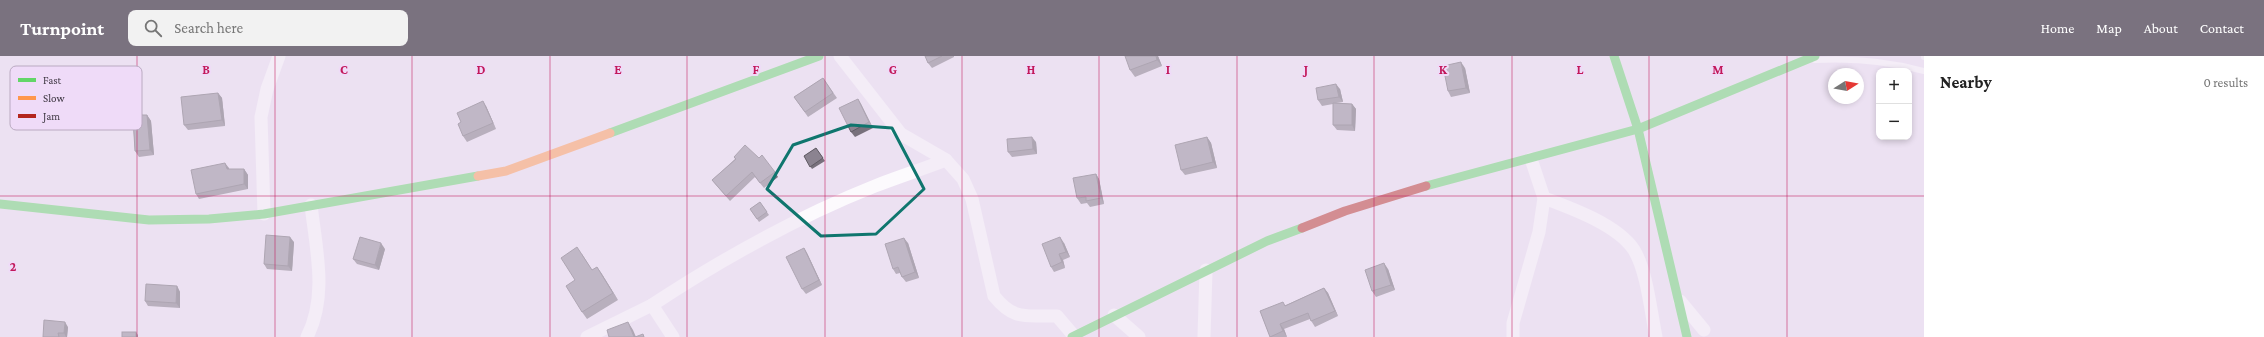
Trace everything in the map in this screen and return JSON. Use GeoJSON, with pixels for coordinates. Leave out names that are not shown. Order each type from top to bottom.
{"type":"FeatureCollection","features":[{"type":"Feature","properties":{"kind":"street"},"geometry":{"type":"LineString","coordinates":[[264,214],[261,117],[267,89],[279,56]]}},
{"type":"Feature","properties":{"kind":"street"},"geometry":{"type":"LineString","coordinates":[[0,204],[149,220],[209,219],[264,214],[506,171],[819,56]]}},
{"type":"Feature","properties":{"kind":"street"},"geometry":{"type":"LineString","coordinates":[[840,56],[901,134],[946,160],[963,179],[972,199],[994,296],[1004,309],[1015,315],[1057,316],[1073,336],[1267,241],[1345,211],[1400,193],[1638,129],[1815,56]]}},
{"type":"Feature","properties":{"kind":"street"},"geometry":{"type":"LineString","coordinates":[[1614,56],[1638,129],[1687,337]]}},
{"type":"Feature","properties":{"kind":"street"},"geometry":{"type":"LineString","coordinates":[[1513,337],[1513,323],[1539,232],[1544,198],[1531,159]]}},
{"type":"Feature","properties":{"kind":"street"},"geometry":{"type":"LineString","coordinates":[[587,337],[652,305],[699,274],[785,228],[874,187],[946,160]]}},
{"type":"Feature","properties":{"kind":"street"},"geometry":{"type":"LineString","coordinates":[[1544,198],[1583,213],[1614,232],[1634,250],[1645,281],[1656,337]]}},
{"type":"Feature","properties":{"kind":"street"},"geometry":{"type":"LineString","coordinates":[[307,337],[314,322],[318,306],[319,273],[311,205]]}},
{"type":"Feature","properties":{"kind":"street"},"geometry":{"type":"LineString","coordinates":[[1204,337],[1206,270]]}},
{"type":"Feature","properties":{"kind":"street"},"geometry":{"type":"LineString","coordinates":[[1678,298],[1707,334]]}},
{"type":"Feature","properties":{"kind":"street"},"geometry":{"type":"LineString","coordinates":[[652,305],[673,337]]}},
{"type":"Feature","properties":{"kind":"street"},"geometry":{"type":"LineString","coordinates":[[1114,316],[1139,337]]}},
{"type":"Feature","properties":{"kind":"lane"},"geometry":{"type":"LineString","coordinates":[[1803,61],[1841,58],[1904,65],[1924,71]]}},
{"type":"Feature","properties":{"kind":"highlighted area"},"geometry":{"type":"Polygon","coordinates":[[[851,125],[892,128],[924,189],[876,234],[821,236],[767,189],[793,145],[851,125]]]}},
{"type":"Feature","properties":{"kind":"building"},"geometry":{"type":"Polygon","coordinates":[[[925,56],[942,56],[928,63],[925,56]]]}},
{"type":"Feature","properties":{"kind":"building"},"geometry":{"type":"Polygon","coordinates":[[[1125,56],[1156,56],[1157,60],[1130,70],[1125,56]]]}},
{"type":"Feature","properties":{"kind":"building"},"geometry":{"type":"Polygon","coordinates":[[[1461,62],[1466,88],[1448,91],[1443,66],[1461,62]]]}},
{"type":"Feature","properties":{"kind":"building"},"geometry":{"type":"Polygon","coordinates":[[[823,78],[833,93],[805,112],[794,97],[823,78]]]}},
{"type":"Feature","properties":{"kind":"building"},"geometry":{"type":"Polygon","coordinates":[[[1336,84],[1339,97],[1318,100],[1316,88],[1336,84]]]}},
{"type":"Feature","properties":{"kind":"building"},"geometry":{"type":"Polygon","coordinates":[[[218,93],[222,120],[184,125],[181,97],[218,93]]]}},
{"type":"Feature","properties":{"kind":"building"},"geometry":{"type":"Polygon","coordinates":[[[858,99],[869,122],[851,132],[839,108],[858,99]]]}},
{"type":"Feature","properties":{"kind":"building"},"geometry":{"type":"Polygon","coordinates":[[[483,101],[493,123],[463,136],[458,124],[461,122],[457,113],[483,101]]]}},
{"type":"Feature","properties":{"kind":"building"},"geometry":{"type":"Polygon","coordinates":[[[1333,103],[1352,104],[1352,125],[1333,125],[1333,103]]]}},
{"type":"Feature","properties":{"kind":"building"},"geometry":{"type":"Polygon","coordinates":[[[142,115],[147,115],[150,150],[135,151],[134,130],[142,130],[142,115]]]}},
{"type":"Feature","properties":{"kind":"building"},"geometry":{"type":"Polygon","coordinates":[[[1032,137],[1033,149],[1008,152],[1007,139],[1032,137]]]}},
{"type":"Feature","properties":{"kind":"building"},"geometry":{"type":"Polygon","coordinates":[[[1207,137],[1213,162],[1181,170],[1175,145],[1207,137]]]}},
{"type":"Feature","properties":{"kind":"building"},"geometry":{"type":"Polygon","coordinates":[[[745,145],[759,158],[762,155],[775,172],[760,183],[752,172],[726,196],[712,180],[736,159],[734,157],[745,145]]]}},
{"type":"Feature","properties":{"kind":"building"},"geometry":{"type":"Polygon","coordinates":[[[816,148],[823,158],[810,167],[804,156],[816,148]]]}},
{"type":"Feature","properties":{"kind":"building"},"geometry":{"type":"Polygon","coordinates":[[[225,163],[227,169],[244,169],[244,184],[196,194],[191,170],[225,163]]]}},
{"type":"Feature","properties":{"kind":"building"},"geometry":{"type":"Polygon","coordinates":[[[1096,174],[1101,198],[1086,201],[1086,197],[1077,198],[1073,178],[1096,174]]]}},
{"type":"Feature","properties":{"kind":"building"},"geometry":{"type":"Polygon","coordinates":[[[760,202],[767,212],[757,219],[750,209],[760,202]]]}},
{"type":"Feature","properties":{"kind":"building"},"geometry":{"type":"Polygon","coordinates":[[[266,235],[290,237],[288,266],[264,264],[266,235]]]}},
{"type":"Feature","properties":{"kind":"building"},"geometry":{"type":"Polygon","coordinates":[[[360,237],[381,243],[375,265],[353,259],[360,237]]]}},
{"type":"Feature","properties":{"kind":"building"},"geometry":{"type":"Polygon","coordinates":[[[1060,237],[1066,252],[1059,254],[1062,262],[1051,267],[1042,244],[1060,237]]]}},
{"type":"Feature","properties":{"kind":"building"},"geometry":{"type":"Polygon","coordinates":[[[904,238],[915,272],[902,277],[898,267],[893,269],[885,244],[904,238]]]}},
{"type":"Feature","properties":{"kind":"building"},"geometry":{"type":"Polygon","coordinates":[[[577,247],[592,270],[597,267],[613,293],[582,312],[566,286],[575,280],[561,258],[577,247]]]}},
{"type":"Feature","properties":{"kind":"building"},"geometry":{"type":"Polygon","coordinates":[[[804,248],[819,280],[802,289],[786,257],[804,248]]]}},
{"type":"Feature","properties":{"kind":"building"},"geometry":{"type":"Polygon","coordinates":[[[1384,263],[1391,285],[1372,291],[1365,270],[1384,263]]]}},
{"type":"Feature","properties":{"kind":"building"},"geometry":{"type":"Polygon","coordinates":[[[146,284],[177,286],[176,303],[145,301],[146,284]]]}},
{"type":"Feature","properties":{"kind":"building"},"geometry":{"type":"Polygon","coordinates":[[[1324,288],[1335,311],[1311,321],[1308,313],[1280,324],[1283,331],[1270,337],[1260,311],[1283,302],[1285,306],[1324,288]]]}},
{"type":"Feature","properties":{"kind":"building"},"geometry":{"type":"Polygon","coordinates":[[[44,320],[65,322],[64,333],[58,333],[59,337],[43,337],[44,320]]]}},
{"type":"Feature","properties":{"kind":"building"},"geometry":{"type":"Polygon","coordinates":[[[628,322],[634,337],[609,337],[607,330],[628,322]]]}},
{"type":"Feature","properties":{"kind":"building"},"geometry":{"type":"Polygon","coordinates":[[[122,332],[136,332],[136,337],[122,337],[122,332]]]}},
{"type":"Feature","properties":{"kind":"building"},"geometry":{"type":"Polygon","coordinates":[[[643,334],[644,337],[635,337],[643,334]]]}},
{"type":"Feature","properties":{"kind":"traffic: fast"},"geometry":{"type":"LineString","coordinates":[[610,133],[819,56]]}},
{"type":"Feature","properties":{"kind":"traffic: fast"},"geometry":{"type":"LineString","coordinates":[[1614,56],[1638,129],[1687,337]]}},
{"type":"Feature","properties":{"kind":"traffic: fast"},"geometry":{"type":"LineString","coordinates":[[1426,186],[1638,129],[1815,56]]}},
{"type":"Feature","properties":{"kind":"traffic: fast"},"geometry":{"type":"LineString","coordinates":[[0,204],[149,220],[209,219],[264,214],[478,176]]}},
{"type":"Feature","properties":{"kind":"traffic: fast"},"geometry":{"type":"LineString","coordinates":[[1072,337],[1267,241],[1302,228]]}},
{"type":"Feature","properties":{"kind":"traffic: slow"},"geometry":{"type":"LineString","coordinates":[[478,176],[506,171],[610,133]]}},
{"type":"Feature","properties":{"kind":"traffic: jam"},"geometry":{"type":"LineString","coordinates":[[1302,228],[1345,211],[1426,186]]}}]}
